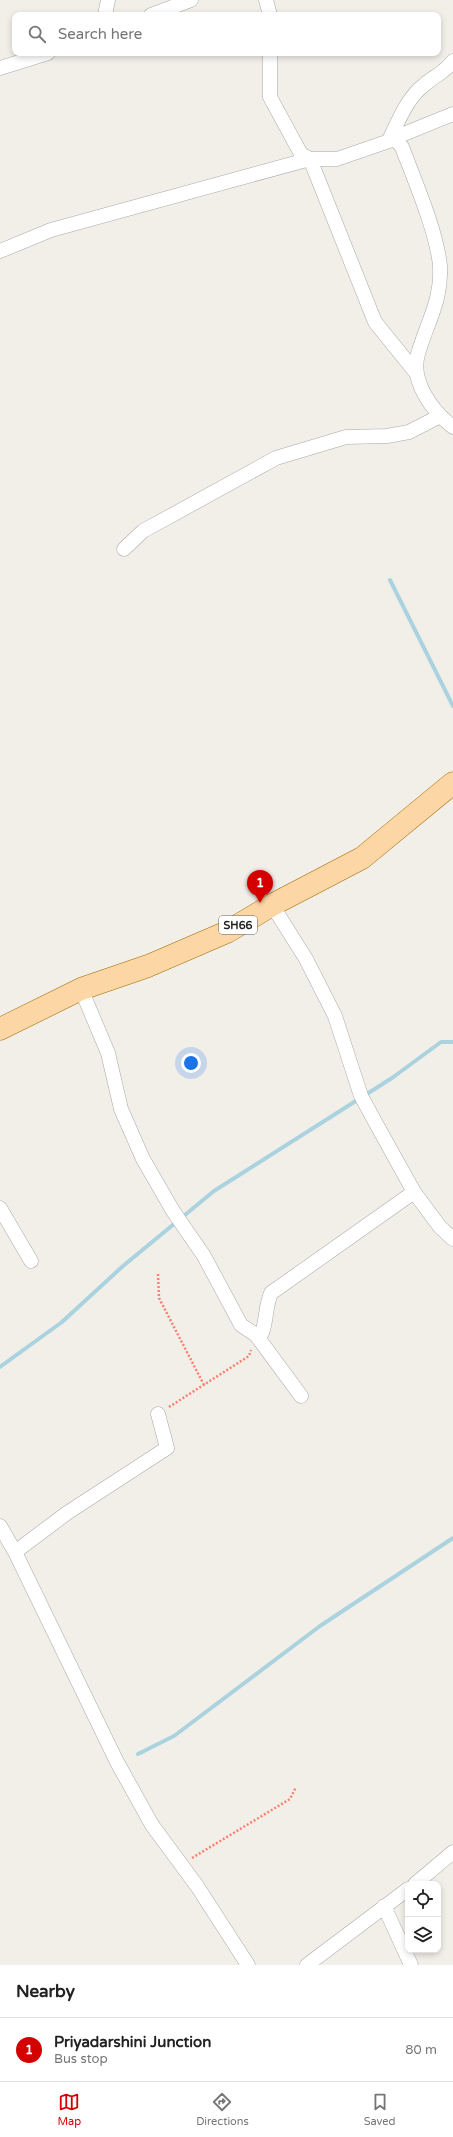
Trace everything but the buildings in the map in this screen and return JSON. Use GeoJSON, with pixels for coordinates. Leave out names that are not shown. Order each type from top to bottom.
{"type":"FeatureCollection","features":[{"type":"Feature","properties":{"kind":"main road","name":"SH66"},"geometry":{"type":"LineString","coordinates":[[0,1029],[81,989],[148,966],[227,932],[272,905],[362,858],[453,783]]}},
{"type":"Feature","properties":{"kind":"street"},"geometry":{"type":"LineString","coordinates":[[106,12],[108,0]]}},
{"type":"Feature","properties":{"kind":"street"},"geometry":{"type":"LineString","coordinates":[[159,12],[191,0]]}},
{"type":"Feature","properties":{"kind":"street"},"geometry":{"type":"LineString","coordinates":[[266,0],[269,12]]}},
{"type":"Feature","properties":{"kind":"street"},"geometry":{"type":"LineString","coordinates":[[0,68],[38,56]]}},
{"type":"Feature","properties":{"kind":"street"},"geometry":{"type":"LineString","coordinates":[[270,56],[270,97],[301,154],[310,159],[376,322],[417,374]]}},
{"type":"Feature","properties":{"kind":"street"},"geometry":{"type":"LineString","coordinates":[[388,140],[408,104],[416,94],[424,85],[444,72],[453,62]]}},
{"type":"Feature","properties":{"kind":"street"},"geometry":{"type":"LineString","coordinates":[[0,251],[51,230],[310,159],[337,159],[453,114]]}},
{"type":"Feature","properties":{"kind":"street"},"geometry":{"type":"LineString","coordinates":[[388,140],[395,139],[402,147],[433,234],[440,266],[438,302],[418,355],[417,374],[422,390],[440,416],[453,427]]}},
{"type":"Feature","properties":{"kind":"street"},"geometry":{"type":"LineString","coordinates":[[124,549],[143,531],[276,458],[313,445],[346,437],[386,436],[409,432],[440,416]]}},
{"type":"Feature","properties":{"kind":"street"},"geometry":{"type":"LineString","coordinates":[[272,905],[306,959],[335,1016],[361,1096],[414,1192],[440,1226],[453,1239]]}},
{"type":"Feature","properties":{"kind":"street"},"geometry":{"type":"LineString","coordinates":[[81,989],[108,1053],[121,1109],[143,1159],[173,1211],[204,1256],[241,1325],[256,1335],[301,1396]]}},
{"type":"Feature","properties":{"kind":"street"},"geometry":{"type":"LineString","coordinates":[[256,1335],[262,1333],[265,1325],[266,1305],[272,1293],[414,1192]]}},
{"type":"Feature","properties":{"kind":"street"},"geometry":{"type":"LineString","coordinates":[[0,1208],[31,1261]]}},
{"type":"Feature","properties":{"kind":"street"},"geometry":{"type":"LineString","coordinates":[[15,1552],[67,1513],[167,1448],[158,1414]]}},
{"type":"Feature","properties":{"kind":"street"},"geometry":{"type":"LineString","coordinates":[[0,1526],[15,1552],[117,1762],[152,1825],[197,1886],[248,1965]]}},
{"type":"Feature","properties":{"kind":"street"},"geometry":{"type":"LineString","coordinates":[[419,1881],[453,1852]]}},
{"type":"Feature","properties":{"kind":"street"},"geometry":{"type":"LineString","coordinates":[[307,1965],[405,1891]]}},
{"type":"Feature","properties":{"kind":"street"},"geometry":{"type":"LineString","coordinates":[[384,1906],[411,1965]]}},
{"type":"Feature","properties":{"kind":"path"},"geometry":{"type":"LineString","coordinates":[[158,1274],[159,1298],[204,1385]]}},
{"type":"Feature","properties":{"kind":"path"},"geometry":{"type":"LineString","coordinates":[[158,1414],[249,1356],[256,1335]]}},
{"type":"Feature","properties":{"kind":"path"},"geometry":{"type":"LineString","coordinates":[[181,1865],[290,1799],[296,1787]]}},
{"type":"Feature","properties":{"kind":"waterway"},"geometry":{"type":"LineString","coordinates":[[390,580],[453,706]]}},
{"type":"Feature","properties":{"kind":"waterway"},"geometry":{"type":"LineString","coordinates":[[0,1367],[62,1322],[123,1266],[214,1191],[392,1078],[441,1042],[453,1042]]}},
{"type":"Feature","properties":{"kind":"waterway"},"geometry":{"type":"LineString","coordinates":[[138,1754],[174,1736],[320,1626],[453,1538]]}},
{"type":"Feature","properties":{"kind":"place","name":"Priyadarshini Junction"},"geometry":{"type":"Point","coordinates":[260,903]}}]}
